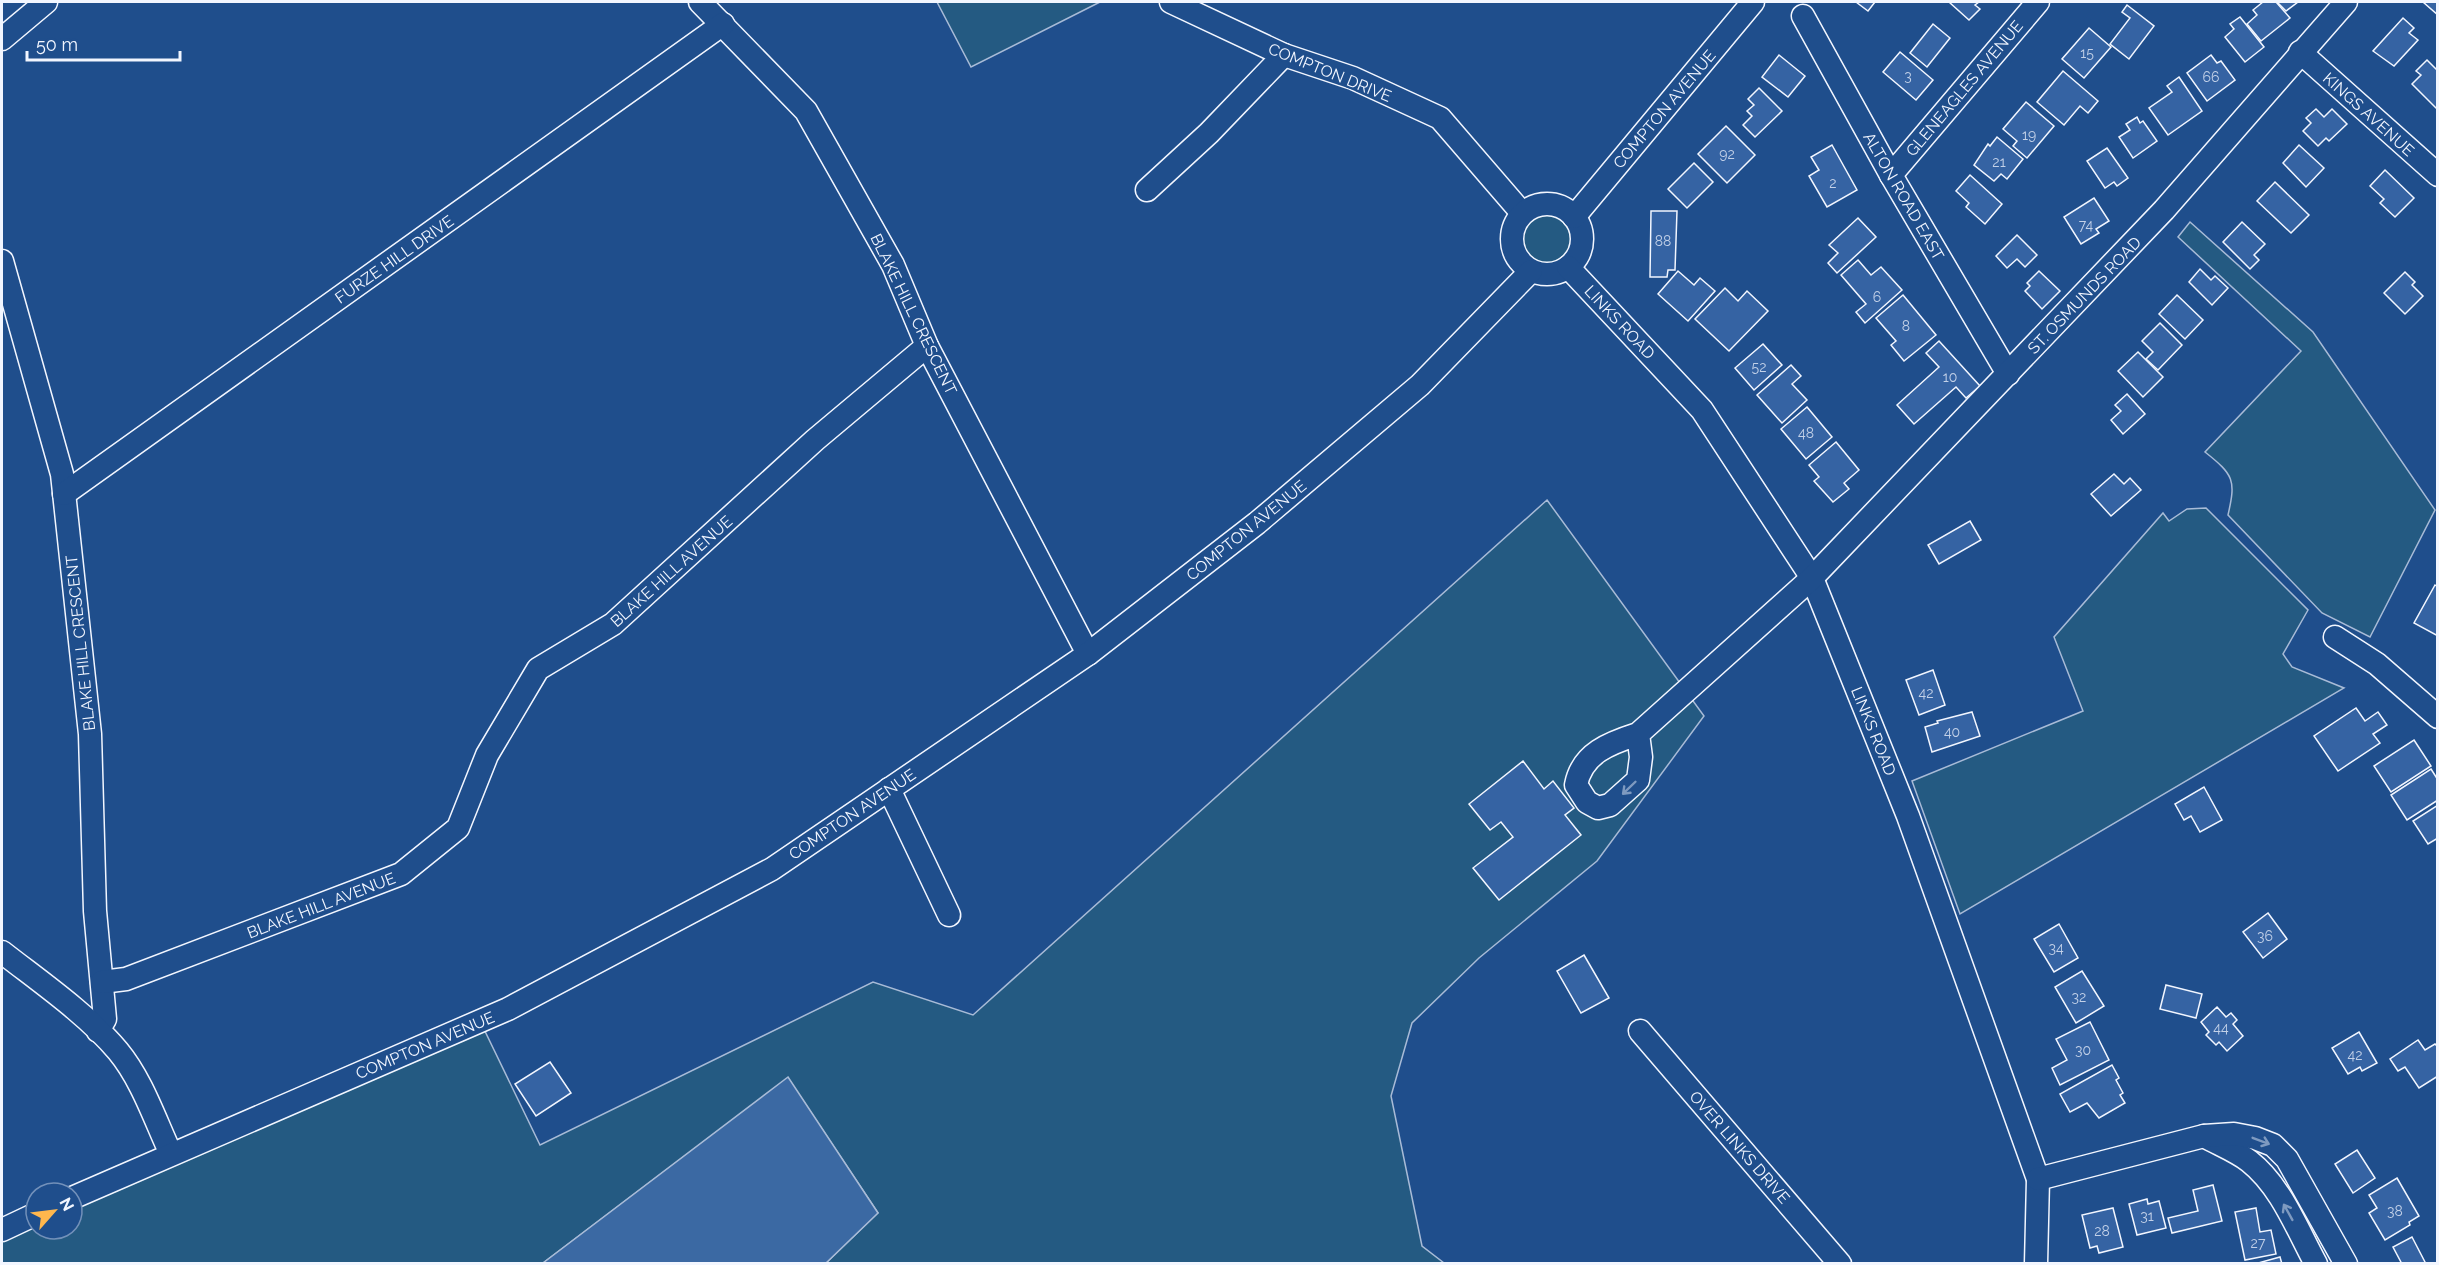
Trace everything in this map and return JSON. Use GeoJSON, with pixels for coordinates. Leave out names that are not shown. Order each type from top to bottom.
{"type":"FeatureCollection","features":[{"type":"Feature","properties":{"kind":"street"},"geometry":{"type":"LineString","coordinates":[[2,39],[46,2]]}},
{"type":"Feature","properties":{"kind":"street","name":"BLAKE HILL CRESCENT"},"geometry":{"type":"LineString","coordinates":[[700,2],[806,111],[893,265],[927,346],[1088,654]]}},
{"type":"Feature","properties":{"kind":"street","name":"COMPTON DRIVE"},"geometry":{"type":"LineString","coordinates":[[1172,2],[1284,55],[1353,78],[1440,118],[1522,213]]}},
{"type":"Feature","properties":{"kind":"street","name":"COMPTON AVENUE"},"geometry":{"type":"LineString","coordinates":[[1574,217],[1754,2]]}},
{"type":"Feature","properties":{"kind":"street","name":"GLENEAGLES AVENUE"},"geometry":{"type":"LineString","coordinates":[[1891,175],[2038,2]]}},
{"type":"Feature","properties":{"kind":"street","name":"ST. OSMUNDS ROAD"},"geometry":{"type":"LineString","coordinates":[[1638,734],[1812,578],[2164,210],[2346,2]]}},
{"type":"Feature","properties":{"kind":"street","name":"ALTON ROAD EAST"},"geometry":{"type":"LineString","coordinates":[[1803,16],[1891,175],[2008,374]]}},
{"type":"Feature","properties":{"kind":"street","name":"FURZE HILL DRIVE"},"geometry":{"type":"LineString","coordinates":[[64,494],[723,24]]}},
{"type":"Feature","properties":{"kind":"street","name":"KINGS AVENUE"},"geometry":{"type":"LineString","coordinates":[[2300,52],[2438,175]]}},
{"type":"Feature","properties":{"kind":"street"},"geometry":{"type":"LineString","coordinates":[[1148,190],[1209,133],[1284,55]]}},
{"type":"Feature","properties":{"kind":"street"},"geometry":{"type":"LineString","coordinates":[[1546,204],[1559,206],[1574,217],[1582,237],[1580,249],[1568,267],[1546,275],[1531,271],[1518,259],[1511,242],[1513,229],[1522,213],[1533,206],[1546,204]]}},
{"type":"Feature","properties":{"kind":"street","name":"BLAKE HILL CRESCENT"},"geometry":{"type":"LineString","coordinates":[[2,261],[62,474],[90,734],[95,911],[105,1019],[98,1031]]}},
{"type":"Feature","properties":{"kind":"street","name":"LINKS ROAD"},"geometry":{"type":"LineString","coordinates":[[1568,267],[1702,410],[1812,578],[1908,816],[2038,1179],[2036,1263]]}},
{"type":"Feature","properties":{"kind":"street","name":"COMPTON AVENUE"},"geometry":{"type":"LineString","coordinates":[[84,1193],[508,1009],[772,869],[1088,654],[1257,523],[1420,385],[1531,271]]}},
{"type":"Feature","properties":{"kind":"street","name":"BLAKE HILL AVENUE"},"geometry":{"type":"LineString","coordinates":[[102,982],[126,979],[401,874],[458,828],[487,755],[538,669],[613,624],[816,440],[927,346]]}},
{"type":"Feature","properties":{"kind":"street"},"geometry":{"type":"LineString","coordinates":[[2335,637],[2377,664],[2438,717]]}},
{"type":"Feature","properties":{"kind":"street"},"geometry":{"type":"LineString","coordinates":[[889,789],[949,915]]}},
{"type":"Feature","properties":{"kind":"street"},"geometry":{"type":"LineString","coordinates":[[2,952],[98,1031],[118,1051],[134,1076],[171,1154]]}},
{"type":"Feature","properties":{"kind":"street","name":"OVER LINKS DRIVE"},"geometry":{"type":"LineString","coordinates":[[1640,1031],[1840,1263]]}},
{"type":"Feature","properties":{"kind":"street"},"geometry":{"type":"LineString","coordinates":[[2038,1179],[2204,1136],[2234,1134],[2255,1138],[2273,1145],[2287,1159],[2346,1263]]}},
{"type":"Feature","properties":{"kind":"street"},"geometry":{"type":"LineString","coordinates":[[2204,1136],[2248,1160],[2264,1175],[2277,1192],[2316,1263]]}},
{"type":"Feature","properties":{"kind":"street"},"geometry":{"type":"LineString","coordinates":[[2,1230],[24,1220]]}},
{"type":"Feature","properties":{"kind":"shaded area"},"geometry":{"type":"Polygon","coordinates":[[[937,2],[1100,2],[971,67],[937,2]]]}},
{"type":"Feature","properties":{"kind":"shaded area"},"geometry":{"type":"Polygon","coordinates":[[[1547,204],[1560,207],[1572,214],[1579,226],[1582,239],[1579,252],[1572,264],[1560,271],[1547,274],[1534,271],[1522,264],[1515,252],[1512,239],[1515,226],[1522,214],[1534,207],[1547,204]]]}},
{"type":"Feature","properties":{"kind":"shaded area"},"geometry":{"type":"Polygon","coordinates":[[[2190,222],[2313,332],[2435,510],[2370,637],[2322,613],[2228,515],[2232,494],[2230,479],[2222,467],[2205,452],[2301,351],[2178,237],[2190,222]]]}},
{"type":"Feature","properties":{"kind":"shaded area"},"geometry":{"type":"Polygon","coordinates":[[[1547,500],[1704,716],[1597,861],[1479,958],[1412,1023],[1391,1096],[1422,1246],[1444,1263],[826,1263],[878,1213],[788,1078],[543,1263],[2,1263],[2,1230],[24,1220],[24,1241],[84,1241],[84,1193],[480,1021],[540,1145],[873,982],[973,1015],[1547,500]]]}},
{"type":"Feature","properties":{"kind":"shaded area"},"geometry":{"type":"Polygon","coordinates":[[[2206,508],[2308,610],[2283,654],[2292,667],[2344,688],[1960,914],[1912,781],[2083,711],[2054,637],[2163,513],[2169,521],[2187,509],[2206,508]]]}},
{"type":"Feature","properties":{"kind":"shaded area"},"geometry":{"type":"Polygon","coordinates":[[[788,1077],[878,1213],[826,1263],[543,1263],[788,1077]]]}},
{"type":"Feature","properties":{"kind":"building"},"geometry":{"type":"Polygon","coordinates":[[[1856,2],[1875,2],[1868,11],[1856,2]]]}},
{"type":"Feature","properties":{"kind":"building"},"geometry":{"type":"Polygon","coordinates":[[[1949,2],[1979,2],[1975,5],[1980,9],[1969,20],[1949,2]]]}},
{"type":"Feature","properties":{"kind":"building"},"geometry":{"type":"Polygon","coordinates":[[[2263,2],[2276,2],[2290,18],[2261,41],[2247,24],[2257,15],[2253,10],[2263,2]]]}},
{"type":"Feature","properties":{"kind":"building"},"geometry":{"type":"Polygon","coordinates":[[[2277,2],[2298,2],[2286,11],[2277,2]]]}},
{"type":"Feature","properties":{"kind":"building"},"geometry":{"type":"Polygon","coordinates":[[[2423,2],[2438,2],[2438,15],[2423,2]]]}},
{"type":"Feature","properties":{"kind":"building"},"geometry":{"type":"Polygon","coordinates":[[[2127,5],[2154,26],[2129,59],[2110,44],[2130,18],[2122,12],[2127,5]]]}},
{"type":"Feature","properties":{"kind":"building"},"geometry":{"type":"Polygon","coordinates":[[[2240,17],[2264,47],[2245,62],[2225,37],[2234,29],[2230,24],[2240,17]]]}},
{"type":"Feature","properties":{"kind":"building"},"geometry":{"type":"Polygon","coordinates":[[[2403,18],[2414,28],[2409,33],[2418,40],[2394,66],[2373,51],[2403,18]]]}},
{"type":"Feature","properties":{"kind":"building"},"geometry":{"type":"Polygon","coordinates":[[[1933,24],[1950,38],[1927,67],[1910,53],[1933,24]]]}},
{"type":"Feature","properties":{"kind":"building"},"geometry":{"type":"Polygon","coordinates":[[[2089,28],[2111,47],[2084,78],[2062,59],[2089,28]]]}},
{"type":"Feature","properties":{"kind":"building"},"geometry":{"type":"Polygon","coordinates":[[[1900,52],[1933,80],[1916,100],[1883,72],[1900,52]]]}},
{"type":"Feature","properties":{"kind":"building"},"geometry":{"type":"Polygon","coordinates":[[[1779,55],[1805,76],[1788,97],[1762,77],[1779,55]]]}},
{"type":"Feature","properties":{"kind":"building"},"geometry":{"type":"Polygon","coordinates":[[[2211,55],[2217,63],[2221,61],[2235,80],[2207,101],[2187,73],[2211,55]]]}},
{"type":"Feature","properties":{"kind":"building"},"geometry":{"type":"Polygon","coordinates":[[[2427,60],[2438,71],[2438,110],[2412,84],[2421,75],[2416,71],[2427,60]]]}},
{"type":"Feature","properties":{"kind":"building"},"geometry":{"type":"Polygon","coordinates":[[[2063,71],[2098,101],[2088,113],[2080,106],[2064,125],[2037,102],[2063,71]]]}},
{"type":"Feature","properties":{"kind":"building"},"geometry":{"type":"Polygon","coordinates":[[[2179,77],[2202,111],[2168,135],[2149,108],[2172,92],[2167,86],[2179,77]]]}},
{"type":"Feature","properties":{"kind":"building"},"geometry":{"type":"Polygon","coordinates":[[[1759,88],[1782,111],[1755,137],[1743,125],[1752,116],[1747,111],[1754,105],[1748,99],[1759,88]]]}},
{"type":"Feature","properties":{"kind":"building"},"geometry":{"type":"Polygon","coordinates":[[[2026,102],[2054,126],[2027,158],[2013,146],[2017,141],[2003,129],[2026,102]]]}},
{"type":"Feature","properties":{"kind":"building"},"geometry":{"type":"Polygon","coordinates":[[[2316,109],[2324,117],[2332,109],[2347,124],[2329,141],[2326,138],[2318,146],[2303,131],[2311,123],[2306,118],[2316,109]]]}},
{"type":"Feature","properties":{"kind":"building"},"geometry":{"type":"Polygon","coordinates":[[[2137,117],[2140,123],[2143,121],[2157,141],[2133,158],[2119,137],[2130,130],[2126,124],[2137,117]]]}},
{"type":"Feature","properties":{"kind":"building"},"geometry":{"type":"Polygon","coordinates":[[[1726,126],[1755,155],[1727,183],[1698,154],[1726,126]]]}},
{"type":"Feature","properties":{"kind":"building"},"geometry":{"type":"Polygon","coordinates":[[[1997,137],[2023,159],[2007,179],[2001,174],[1994,181],[1974,165],[1988,144],[1990,146],[1997,137]]]}},
{"type":"Feature","properties":{"kind":"building"},"geometry":{"type":"Polygon","coordinates":[[[1832,145],[1857,190],[1827,207],[1809,176],[1819,170],[1811,157],[1832,145]]]}},
{"type":"Feature","properties":{"kind":"building"},"geometry":{"type":"Polygon","coordinates":[[[2299,145],[2324,168],[2306,187],[2283,163],[2299,145]]]}},
{"type":"Feature","properties":{"kind":"building"},"geometry":{"type":"Polygon","coordinates":[[[2107,148],[2128,178],[2117,186],[2114,182],[2105,188],[2087,161],[2107,148]]]}},
{"type":"Feature","properties":{"kind":"building"},"geometry":{"type":"Polygon","coordinates":[[[1694,163],[1713,182],[1687,208],[1668,189],[1694,163]]]}},
{"type":"Feature","properties":{"kind":"building"},"geometry":{"type":"Polygon","coordinates":[[[2385,170],[2414,198],[2395,217],[2380,203],[2384,199],[2370,186],[2385,170]]]}},
{"type":"Feature","properties":{"kind":"building"},"geometry":{"type":"Polygon","coordinates":[[[1970,175],[2002,204],[1985,224],[1966,207],[1969,203],[1956,191],[1970,175]]]}},
{"type":"Feature","properties":{"kind":"building"},"geometry":{"type":"Polygon","coordinates":[[[2275,182],[2309,215],[2291,233],[2257,201],[2275,182]]]}},
{"type":"Feature","properties":{"kind":"building"},"geometry":{"type":"Polygon","coordinates":[[[2094,198],[2109,221],[2096,229],[2099,233],[2081,244],[2064,217],[2094,198]]]}},
{"type":"Feature","properties":{"kind":"building"},"geometry":{"type":"Polygon","coordinates":[[[1651,211],[1677,211],[1675,270],[1668,270],[1667,277],[1650,277],[1651,211]]]}},
{"type":"Feature","properties":{"kind":"building"},"geometry":{"type":"Polygon","coordinates":[[[1858,218],[1876,237],[1837,273],[1828,263],[1838,253],[1829,245],[1858,218]]]}},
{"type":"Feature","properties":{"kind":"building"},"geometry":{"type":"Polygon","coordinates":[[[2242,222],[2265,244],[2254,255],[2259,260],[2250,269],[2223,242],[2242,222]]]}},
{"type":"Feature","properties":{"kind":"building"},"geometry":{"type":"Polygon","coordinates":[[[2017,235],[2037,255],[2025,267],[2017,259],[2007,268],[1996,256],[2017,235]]]}},
{"type":"Feature","properties":{"kind":"building"},"geometry":{"type":"Polygon","coordinates":[[[1858,260],[1871,275],[1881,267],[1902,290],[1865,323],[1856,312],[1866,304],[1841,275],[1858,260]]]}},
{"type":"Feature","properties":{"kind":"building"},"geometry":{"type":"Polygon","coordinates":[[[2200,269],[2211,280],[2215,276],[2228,288],[2212,305],[2189,282],[2200,269]]]}},
{"type":"Feature","properties":{"kind":"building"},"geometry":{"type":"Polygon","coordinates":[[[1678,271],[1694,285],[1700,278],[1715,291],[1688,321],[1658,294],[1678,271]]]}},
{"type":"Feature","properties":{"kind":"building"},"geometry":{"type":"Polygon","coordinates":[[[2039,271],[2060,291],[2042,309],[2025,291],[2030,286],[2027,283],[2039,271]]]}},
{"type":"Feature","properties":{"kind":"building"},"geometry":{"type":"Polygon","coordinates":[[[2405,272],[2415,282],[2412,285],[2423,296],[2405,314],[2384,293],[2405,272]]]}},
{"type":"Feature","properties":{"kind":"building"},"geometry":{"type":"Polygon","coordinates":[[[1725,288],[1738,301],[1747,291],[1768,311],[1729,351],[1695,319],[1725,288]]]}},
{"type":"Feature","properties":{"kind":"building"},"geometry":{"type":"Polygon","coordinates":[[[1903,295],[1936,335],[1904,361],[1891,345],[1896,341],[1876,318],[1903,295]]]}},
{"type":"Feature","properties":{"kind":"building"},"geometry":{"type":"Polygon","coordinates":[[[2177,295],[2203,320],[2185,339],[2159,314],[2177,295]]]}},
{"type":"Feature","properties":{"kind":"building"},"geometry":{"type":"Polygon","coordinates":[[[2160,323],[2182,345],[2158,370],[2146,359],[2153,352],[2142,341],[2160,323]]]}},
{"type":"Feature","properties":{"kind":"building"},"geometry":{"type":"Polygon","coordinates":[[[1939,341],[1980,386],[1966,398],[1956,387],[1914,424],[1897,405],[1939,367],[1926,353],[1939,341]]]}},
{"type":"Feature","properties":{"kind":"building"},"geometry":{"type":"Polygon","coordinates":[[[1763,344],[1782,365],[1754,390],[1735,368],[1763,344]]]}},
{"type":"Feature","properties":{"kind":"building"},"geometry":{"type":"Polygon","coordinates":[[[2138,352],[2163,377],[2143,397],[2118,371],[2138,352]]]}},
{"type":"Feature","properties":{"kind":"building"},"geometry":{"type":"Polygon","coordinates":[[[1791,365],[1801,376],[1792,384],[1807,400],[1782,423],[1757,395],[1791,365]]]}},
{"type":"Feature","properties":{"kind":"building"},"geometry":{"type":"Polygon","coordinates":[[[2127,394],[2145,414],[2123,434],[2111,420],[2121,411],[2115,405],[2127,394]]]}},
{"type":"Feature","properties":{"kind":"building"},"geometry":{"type":"Polygon","coordinates":[[[1807,407],[1832,437],[1806,459],[1781,429],[1807,407]]]}},
{"type":"Feature","properties":{"kind":"building"},"geometry":{"type":"Polygon","coordinates":[[[1836,442],[1859,470],[1844,483],[1849,489],[1833,502],[1814,481],[1819,477],[1809,465],[1836,442]]]}},
{"type":"Feature","properties":{"kind":"building"},"geometry":{"type":"Polygon","coordinates":[[[2114,474],[2124,484],[2130,478],[2141,490],[2111,516],[2091,494],[2114,474]]]}},
{"type":"Feature","properties":{"kind":"building"},"geometry":{"type":"Polygon","coordinates":[[[1970,521],[1981,540],[1939,564],[1928,545],[1970,521]]]}},
{"type":"Feature","properties":{"kind":"building"},"geometry":{"type":"Polygon","coordinates":[[[2435,585],[2438,587],[2438,636],[2414,623],[2435,585]]]}},
{"type":"Feature","properties":{"kind":"building"},"geometry":{"type":"Polygon","coordinates":[[[1933,670],[1945,705],[1919,715],[1906,680],[1933,670]]]}},
{"type":"Feature","properties":{"kind":"building"},"geometry":{"type":"Polygon","coordinates":[[[2356,708],[2365,721],[2378,712],[2387,725],[2373,734],[2380,743],[2338,771],[2314,736],[2356,708]]]}},
{"type":"Feature","properties":{"kind":"building"},"geometry":{"type":"Polygon","coordinates":[[[1972,712],[1980,736],[1932,752],[1925,727],[1938,723],[1937,721],[1972,712]]]}},
{"type":"Feature","properties":{"kind":"building"},"geometry":{"type":"Polygon","coordinates":[[[2414,740],[2431,766],[2391,792],[2374,766],[2414,740]]]}},
{"type":"Feature","properties":{"kind":"building"},"geometry":{"type":"Polygon","coordinates":[[[1523,761],[1544,789],[1553,781],[1574,808],[1565,815],[1581,835],[1499,900],[1473,868],[1513,837],[1501,822],[1490,830],[1469,804],[1523,761]]]}},
{"type":"Feature","properties":{"kind":"building"},"geometry":{"type":"Polygon","coordinates":[[[2431,769],[2438,780],[2438,800],[2407,820],[2391,795],[2431,769]]]}},
{"type":"Feature","properties":{"kind":"building"},"geometry":{"type":"Polygon","coordinates":[[[2204,787],[2222,820],[2200,832],[2191,816],[2184,820],[2175,804],[2204,787]]]}},
{"type":"Feature","properties":{"kind":"building"},"geometry":{"type":"Polygon","coordinates":[[[2438,805],[2438,838],[2428,844],[2413,821],[2438,805]]]}},
{"type":"Feature","properties":{"kind":"building"},"geometry":{"type":"Polygon","coordinates":[[[2268,913],[2287,939],[2263,958],[2243,932],[2268,913]]]}},
{"type":"Feature","properties":{"kind":"building"},"geometry":{"type":"Polygon","coordinates":[[[2059,924],[2078,958],[2054,972],[2034,939],[2059,924]]]}},
{"type":"Feature","properties":{"kind":"building"},"geometry":{"type":"Polygon","coordinates":[[[1584,955],[1609,998],[1581,1013],[1557,971],[1584,955]]]}},
{"type":"Feature","properties":{"kind":"building"},"geometry":{"type":"Polygon","coordinates":[[[2082,971],[2104,1006],[2076,1023],[2055,987],[2082,971]]]}},
{"type":"Feature","properties":{"kind":"building"},"geometry":{"type":"Polygon","coordinates":[[[2166,985],[2202,994],[2196,1018],[2160,1009],[2166,985]]]}},
{"type":"Feature","properties":{"kind":"building"},"geometry":{"type":"Polygon","coordinates":[[[2217,1007],[2226,1017],[2231,1013],[2237,1020],[2233,1024],[2243,1036],[2227,1051],[2219,1042],[2216,1045],[2206,1035],[2209,1032],[2201,1022],[2217,1007]]]}},
{"type":"Feature","properties":{"kind":"building"},"geometry":{"type":"Polygon","coordinates":[[[2090,1022],[2109,1060],[2060,1085],[2052,1068],[2067,1060],[2056,1039],[2090,1022]]]}},
{"type":"Feature","properties":{"kind":"building"},"geometry":{"type":"Polygon","coordinates":[[[2359,1032],[2377,1063],[2362,1071],[2360,1067],[2348,1074],[2332,1048],[2359,1032]]]}},
{"type":"Feature","properties":{"kind":"building"},"geometry":{"type":"Polygon","coordinates":[[[2418,1040],[2425,1050],[2435,1044],[2438,1047],[2438,1076],[2419,1088],[2405,1067],[2398,1071],[2390,1059],[2418,1040]]]}},
{"type":"Feature","properties":{"kind":"building"},"geometry":{"type":"Polygon","coordinates":[[[550,1062],[571,1093],[536,1116],[515,1084],[550,1062]]]}},
{"type":"Feature","properties":{"kind":"building"},"geometry":{"type":"Polygon","coordinates":[[[2112,1065],[2119,1078],[2116,1080],[2125,1103],[2099,1118],[2087,1103],[2070,1112],[2060,1094],[2112,1065]]]}},
{"type":"Feature","properties":{"kind":"building"},"geometry":{"type":"Polygon","coordinates":[[[2357,1150],[2375,1178],[2353,1193],[2335,1164],[2357,1150]]]}},
{"type":"Feature","properties":{"kind":"building"},"geometry":{"type":"Polygon","coordinates":[[[2397,1178],[2419,1216],[2409,1222],[2410,1225],[2385,1240],[2369,1213],[2377,1208],[2369,1195],[2397,1178]]]}},
{"type":"Feature","properties":{"kind":"building"},"geometry":{"type":"Polygon","coordinates":[[[2213,1185],[2222,1221],[2172,1233],[2168,1218],[2198,1211],[2193,1190],[2213,1185]]]}},
{"type":"Feature","properties":{"kind":"building"},"geometry":{"type":"Polygon","coordinates":[[[2147,1199],[2148,1204],[2159,1201],[2166,1228],[2137,1235],[2129,1204],[2147,1199]]]}},
{"type":"Feature","properties":{"kind":"building"},"geometry":{"type":"Polygon","coordinates":[[[2113,1208],[2123,1247],[2099,1253],[2097,1246],[2090,1248],[2082,1215],[2113,1208]]]}},
{"type":"Feature","properties":{"kind":"building"},"geometry":{"type":"Polygon","coordinates":[[[2256,1208],[2260,1232],[2271,1230],[2276,1254],[2245,1260],[2235,1212],[2256,1208]]]}},
{"type":"Feature","properties":{"kind":"building"},"geometry":{"type":"Polygon","coordinates":[[[2412,1237],[2426,1264],[2402,1264],[2393,1247],[2412,1237]]]}},
{"type":"Feature","properties":{"kind":"building"},"geometry":{"type":"Polygon","coordinates":[[[2280,1257],[2282,1264],[2258,1264],[2258,1263],[2280,1257]]]}}]}
